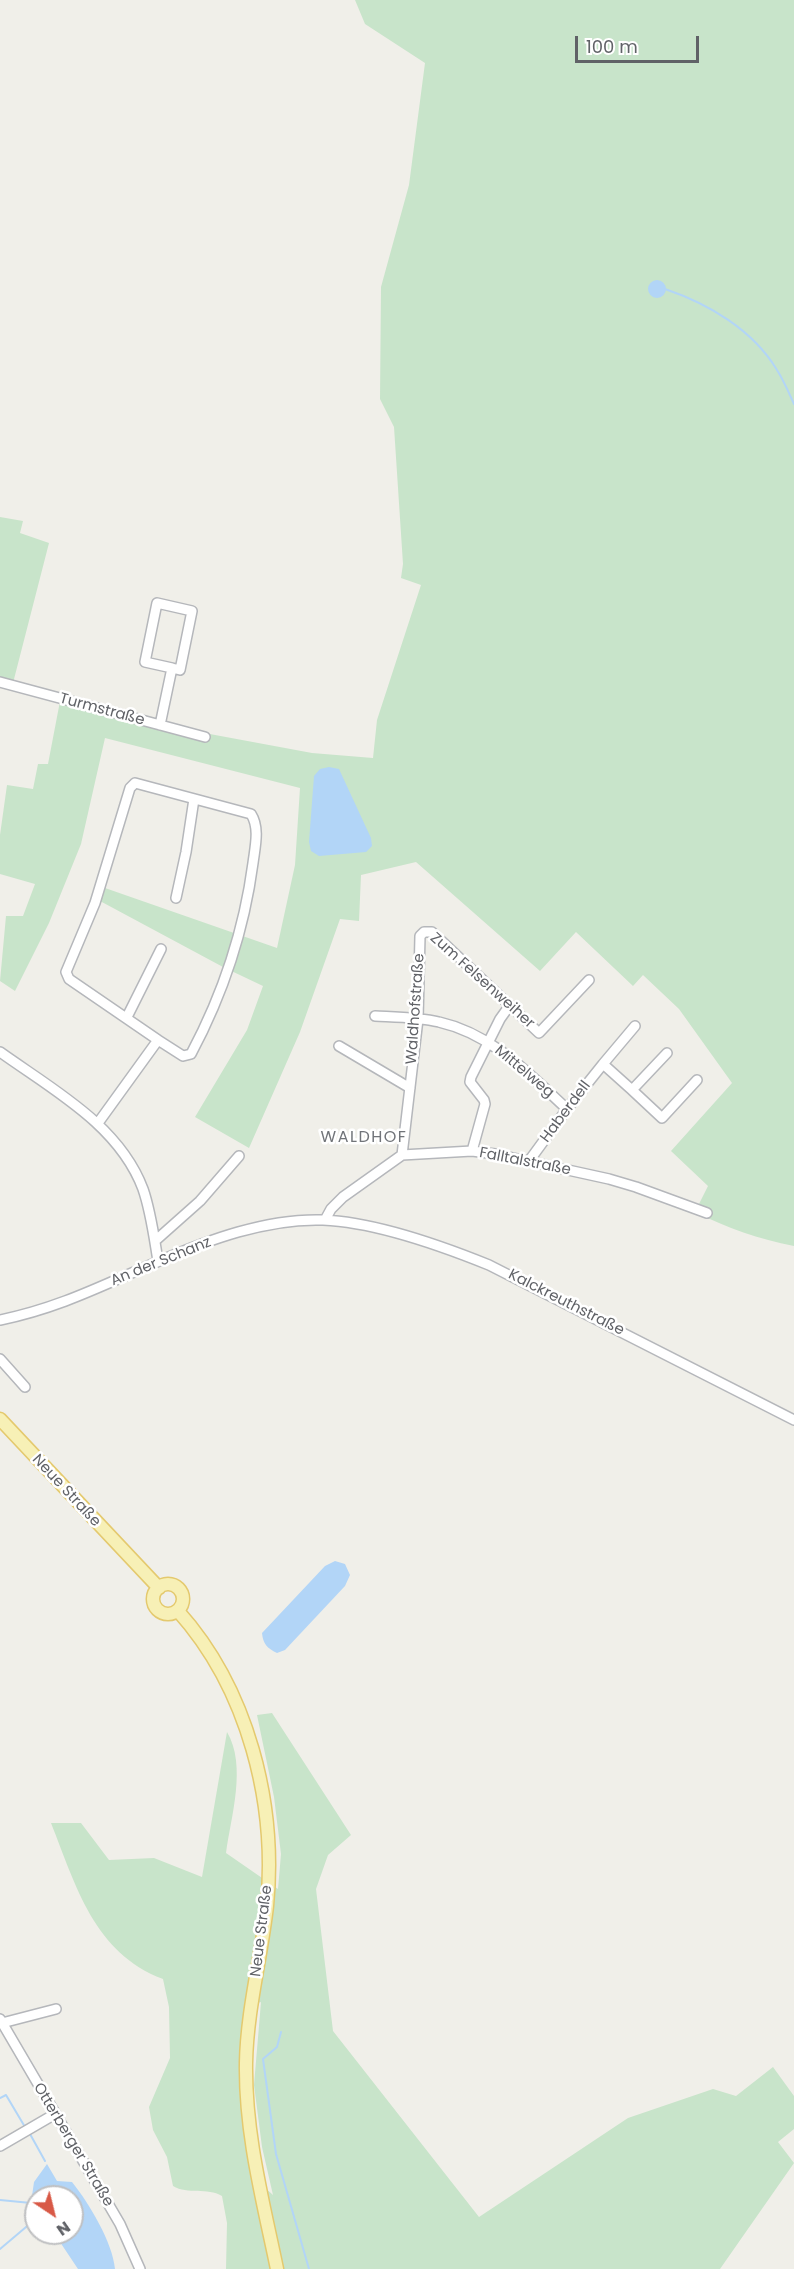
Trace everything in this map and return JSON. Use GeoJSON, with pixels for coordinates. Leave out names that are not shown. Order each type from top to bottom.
{"type":"FeatureCollection","features":[{"type":"Feature","properties":{"kind":"main road","name":"Neue Straße"},"geometry":{"type":"LineString","coordinates":[[0,1419],[159,1588]]}},
{"type":"Feature","properties":{"kind":"main road","name":"Neue Straße"},"geometry":{"type":"LineString","coordinates":[[168,1585],[180,1590],[183,1599],[178,1611],[169,1614],[157,1608],[154,1595],[159,1588],[168,1585]]}},
{"type":"Feature","properties":{"kind":"main road","name":"Neue Straße"},"geometry":{"type":"LineString","coordinates":[[178,1611],[205,1645],[237,1705],[250,1742],[264,1800],[268,1830],[269,1880],[248,2028],[246,2095],[253,2157],[277,2269]]}},
{"type":"Feature","properties":{"kind":"street"},"geometry":{"type":"LineString","coordinates":[[157,603],[192,611],[180,670],[172,668],[145,662],[157,603]]}},
{"type":"Feature","properties":{"kind":"street"},"geometry":{"type":"LineString","coordinates":[[160,725],[172,668]]}},
{"type":"Feature","properties":{"kind":"street","name":"Turmstraße"},"geometry":{"type":"LineString","coordinates":[[0,682],[205,737]]}},
{"type":"Feature","properties":{"kind":"street"},"geometry":{"type":"LineString","coordinates":[[135,783],[194,799],[251,814],[256,822],[251,876],[237,945],[206,1026],[191,1054],[183,1056],[69,979],[66,972],[95,903],[129,788],[135,783]]}},
{"type":"Feature","properties":{"kind":"street"},"geometry":{"type":"LineString","coordinates":[[176,898],[194,799]]}},
{"type":"Feature","properties":{"kind":"street","name":"Zum Felsenweiher"},"geometry":{"type":"LineString","coordinates":[[423,932],[432,932],[539,1033],[589,980]]}},
{"type":"Feature","properties":{"kind":"street","name":"Waldhofstraße"},"geometry":{"type":"LineString","coordinates":[[402,1155],[418,1019],[420,936],[423,932]]}},
{"type":"Feature","properties":{"kind":"street"},"geometry":{"type":"LineString","coordinates":[[127,1017],[161,949]]}},
{"type":"Feature","properties":{"kind":"street"},"geometry":{"type":"LineString","coordinates":[[472,1151],[485,1104],[470,1082],[471,1077],[500,1018],[510,1005]]}},
{"type":"Feature","properties":{"kind":"street","name":"Mittelweg"},"geometry":{"type":"LineString","coordinates":[[375,1016],[438,1021],[470,1031],[505,1052],[567,1108]]}},
{"type":"Feature","properties":{"kind":"street","name":"Haberdell"},"geometry":{"type":"LineString","coordinates":[[529,1161],[567,1108],[635,1026]]}},
{"type":"Feature","properties":{"kind":"street"},"geometry":{"type":"LineString","coordinates":[[98,1123],[158,1040]]}},
{"type":"Feature","properties":{"kind":"street","name":"Waldhofstraße"},"geometry":{"type":"LineString","coordinates":[[339,1046],[410,1088]]}},
{"type":"Feature","properties":{"kind":"street"},"geometry":{"type":"LineString","coordinates":[[0,1052],[98,1123],[112,1138],[135,1171],[148,1208],[158,1261]]}},
{"type":"Feature","properties":{"kind":"street"},"geometry":{"type":"LineString","coordinates":[[632,1090],[667,1053]]}},
{"type":"Feature","properties":{"kind":"street"},"geometry":{"type":"LineString","coordinates":[[603,1064],[662,1118],[697,1080]]}},
{"type":"Feature","properties":{"kind":"street","name":"Falltalstraße"},"geometry":{"type":"LineString","coordinates":[[402,1155],[472,1151],[529,1161],[636,1186],[707,1213]]}},
{"type":"Feature","properties":{"kind":"street"},"geometry":{"type":"LineString","coordinates":[[325,1220],[331,1209],[343,1197],[402,1155]]}},
{"type":"Feature","properties":{"kind":"street"},"geometry":{"type":"LineString","coordinates":[[154,1241],[200,1201],[239,1156]]}},
{"type":"Feature","properties":{"kind":"street","name":"An der Schanz"},"geometry":{"type":"LineString","coordinates":[[0,1320],[62,1304],[158,1261],[213,1240],[268,1225],[325,1220]]}},
{"type":"Feature","properties":{"kind":"street","name":"Kalckreuthstraße"},"geometry":{"type":"LineString","coordinates":[[325,1220],[400,1235],[489,1265],[794,1420]]}},
{"type":"Feature","properties":{"kind":"street"},"geometry":{"type":"LineString","coordinates":[[0,1359],[25,1387]]}},
{"type":"Feature","properties":{"kind":"street","name":"Otterberger Straße"},"geometry":{"type":"LineString","coordinates":[[56,2009],[1,2021],[120,2224],[140,2269]]}},
{"type":"Feature","properties":{"kind":"street"},"geometry":{"type":"LineString","coordinates":[[0,2146],[55,2114]]}},
{"type":"Feature","properties":{"kind":"green space"},"geometry":{"type":"Polygon","coordinates":[[[355,0],[794,0],[794,1246],[743,1232],[695,1212],[708,1186],[671,1151],[732,1083],[679,1009],[643,975],[633,986],[576,932],[540,971],[416,862],[361,875],[359,921],[340,919],[300,1032],[249,1148],[195,1117],[247,1030],[263,986],[100,901],[105,888],[277,948],[295,865],[300,788],[105,738],[81,844],[49,923],[15,991],[0,981],[6,916],[23,916],[35,884],[0,874],[0,835],[7,785],[33,789],[38,764],[48,764],[61,696],[199,732],[312,753],[373,758],[377,720],[421,585],[401,578],[403,564],[394,427],[380,399],[381,287],[409,185],[425,63],[365,24],[355,0]]]}},
{"type":"Feature","properties":{"kind":"green space"},"geometry":{"type":"Polygon","coordinates":[[[0,517],[23,521],[20,533],[49,543],[13,683],[0,679],[0,517]]]}},
{"type":"Feature","properties":{"kind":"green space"},"geometry":{"type":"Polygon","coordinates":[[[272,1713],[351,1835],[328,1855],[316,1889],[333,2031],[479,2217],[628,2118],[713,2089],[736,2096],[773,2067],[794,2096],[794,2129],[778,2142],[794,2163],[720,2269],[226,2269],[227,2223],[222,2196],[173,2186],[167,2157],[153,2130],[149,2107],[170,2058],[169,2007],[163,1979],[139,1967],[120,1953],[104,1935],[90,1915],[79,1893],[51,1823],[81,1823],[109,1860],[154,1858],[202,1877],[227,1732],[233,1745],[237,1775],[226,1853],[278,1889],[281,1854],[274,1797],[257,1715],[272,1713]],[[261,2002],[248,2006],[253,2177],[273,2195],[262,2147],[254,2085],[261,2002]]]}},
{"type":"Feature","properties":{"kind":"water"},"geometry":{"type":"Polygon","coordinates":[[[657,280],[663,283],[666,289],[663,295],[657,298],[651,295],[648,289],[651,283],[657,280]]]}},
{"type":"Feature","properties":{"kind":"water"},"geometry":{"type":"Polygon","coordinates":[[[329,767],[339,769],[371,838],[372,846],[366,852],[319,856],[311,851],[309,842],[314,776],[320,769],[329,767]]]}},
{"type":"Feature","properties":{"kind":"water"},"geometry":{"type":"Polygon","coordinates":[[[335,1561],[345,1564],[350,1575],[345,1586],[285,1650],[277,1653],[271,1649],[263,1640],[262,1633],[325,1566],[335,1561]]]}},
{"type":"Feature","properties":{"kind":"water"},"geometry":{"type":"Polygon","coordinates":[[[47,2164],[57,2181],[72,2182],[74,2185],[34,2185],[47,2164]]]}},
{"type":"Feature","properties":{"kind":"water"},"geometry":{"type":"Polygon","coordinates":[[[84,2198],[110,2247],[115,2269],[78,2269],[62,2245],[84,2245],[84,2198]]]}},
{"type":"Feature","properties":{"kind":"waterway"},"geometry":{"type":"LineString","coordinates":[[665,289],[698,302],[743,331],[756,343],[777,370],[794,404]]}},
{"type":"Feature","properties":{"kind":"waterway"},"geometry":{"type":"LineString","coordinates":[[281,2032],[277,2047],[263,2059],[276,2154],[309,2269]]}},
{"type":"Feature","properties":{"kind":"waterway"},"geometry":{"type":"LineString","coordinates":[[0,2098],[6,2095],[25,2127]]}},
{"type":"Feature","properties":{"kind":"waterway"},"geometry":{"type":"LineString","coordinates":[[30,2134],[45,2161]]}},
{"type":"Feature","properties":{"kind":"waterway"},"geometry":{"type":"LineString","coordinates":[[0,2200],[24,2202]]}},
{"type":"Feature","properties":{"kind":"waterway"},"geometry":{"type":"LineString","coordinates":[[0,2249],[24,2229]]}},
{"type":"Feature","properties":{"kind":"district","name":"WALDHOF"},"geometry":{"type":"Point","coordinates":[364,1138]}}]}
